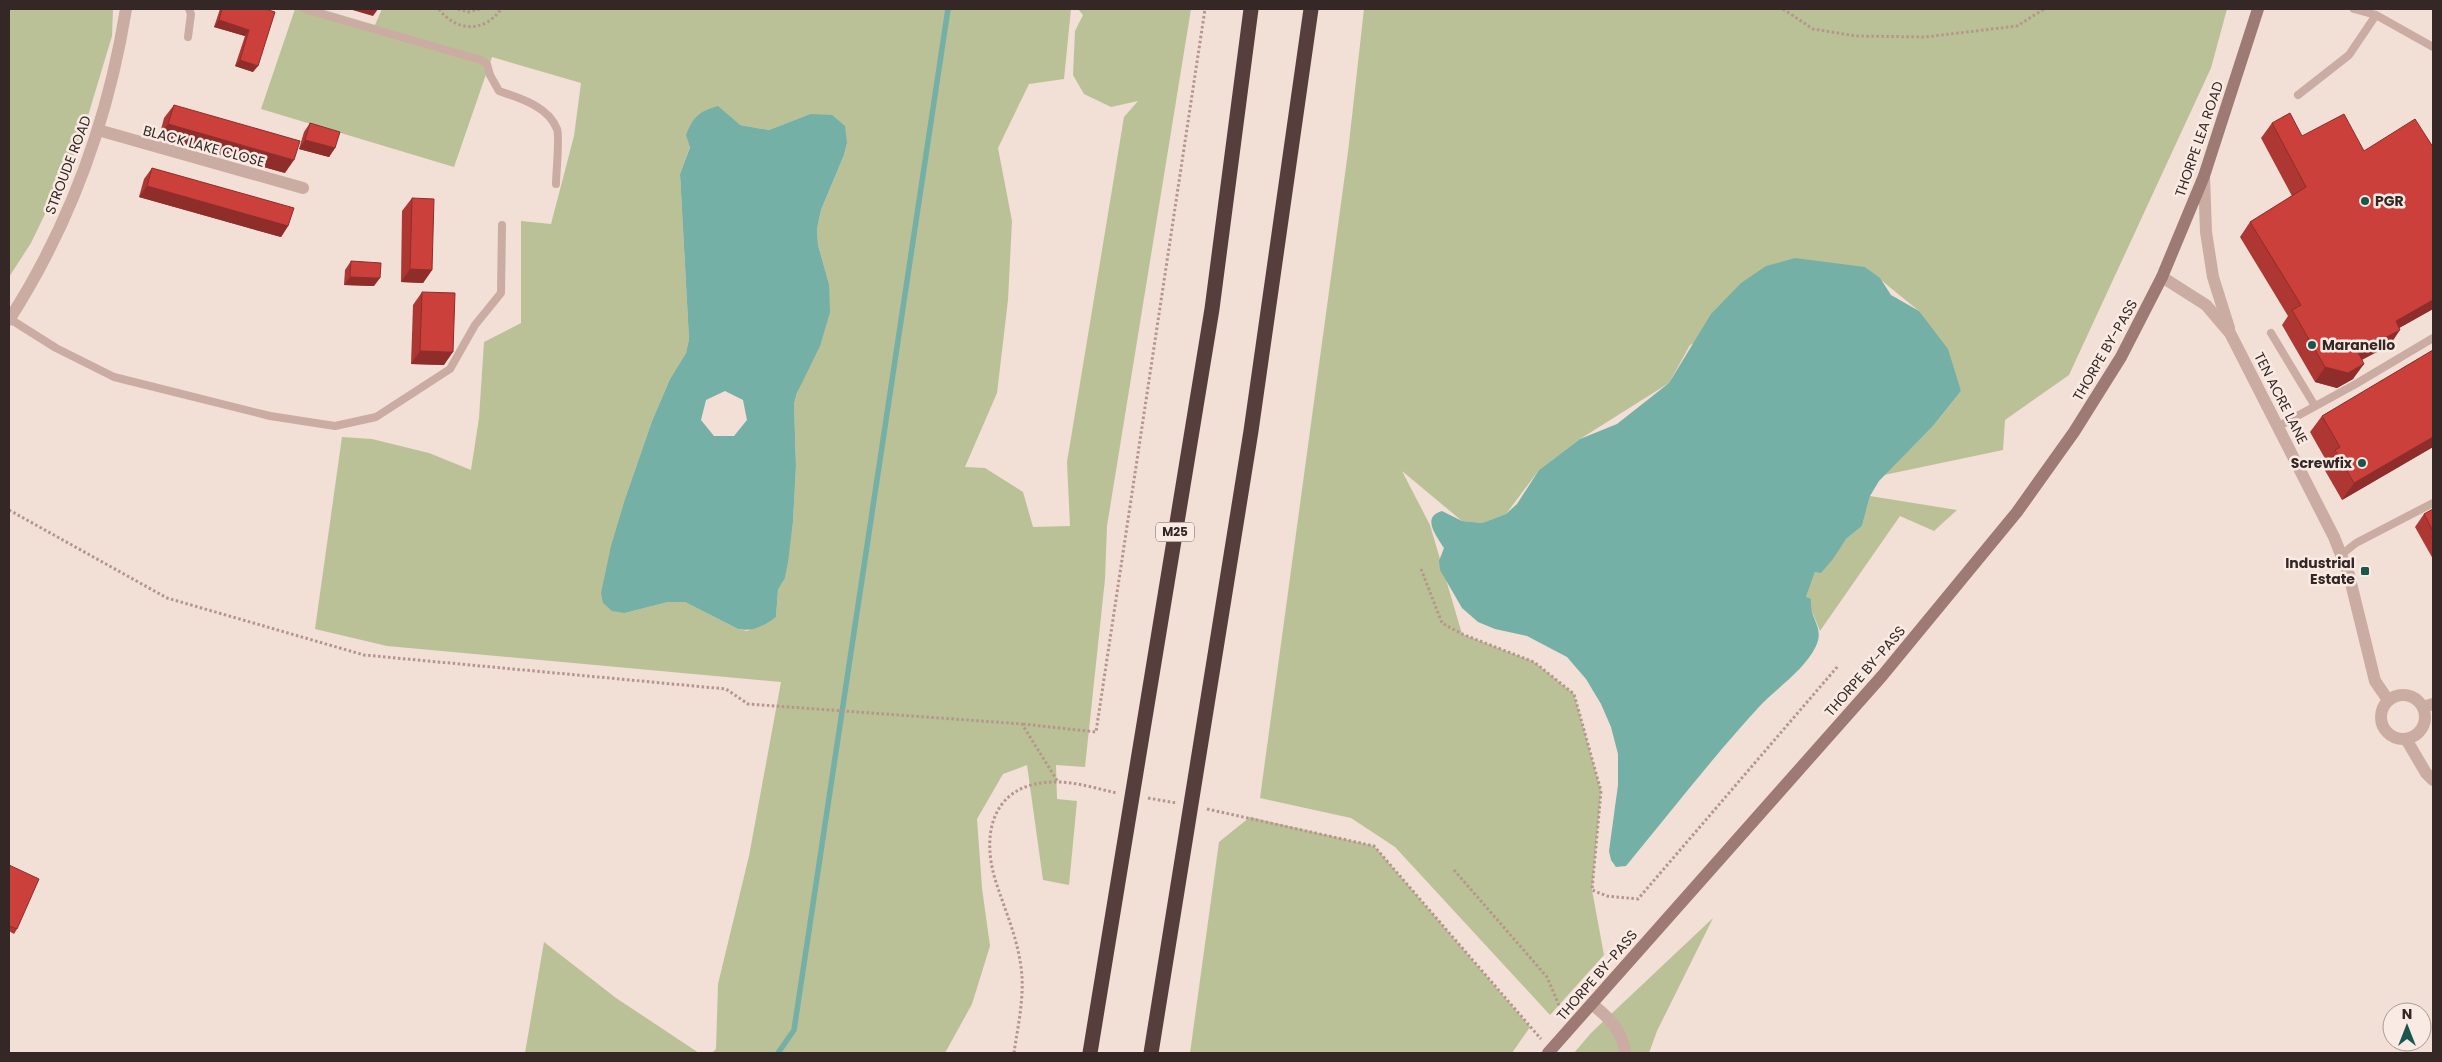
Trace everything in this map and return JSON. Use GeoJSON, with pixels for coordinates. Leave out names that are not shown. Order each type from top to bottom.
{"type":"FeatureCollection","features":[{"type":"Feature","properties":{"kind":"highway","name":"M25"},"geometry":{"type":"LineString","coordinates":[[1090,1053],[1212,308],[1251,9]]}},
{"type":"Feature","properties":{"kind":"highway"},"geometry":{"type":"LineString","coordinates":[[1150,1053],[1251,431],[1311,9]]}},
{"type":"Feature","properties":{"kind":"main road","name":"THORPE LEA ROAD"},"geometry":{"type":"LineString","coordinates":[[2162,277],[2204,176],[2258,9]]}},
{"type":"Feature","properties":{"kind":"main road","name":"THORPE BY-PASS"},"geometry":{"type":"LineString","coordinates":[[1550,1052],[1882,676],[2017,512],[2074,432],[2116,365],[2162,277]]}},
{"type":"Feature","properties":{"kind":"street","name":"STROUDE ROAD"},"geometry":{"type":"LineString","coordinates":[[9,320],[58,233],[83,176],[98,130],[120,45],[126,9]]}},
{"type":"Feature","properties":{"kind":"street","name":"BLACK LAKE CLOSE"},"geometry":{"type":"LineString","coordinates":[[98,130],[303,188]]}},
{"type":"Feature","properties":{"kind":"street","name":"TEN ACRE LANE"},"geometry":{"type":"LineString","coordinates":[[2204,176],[2206,232],[2213,277],[2230,333],[2316,498],[2341,555],[2349,575],[2376,681],[2388,700]]}},
{"type":"Feature","properties":{"kind":"street","name":"TEN ACRE LANE"},"geometry":{"type":"LineString","coordinates":[[2162,277],[2206,305],[2230,333]]}},
{"type":"Feature","properties":{"kind":"street"},"geometry":{"type":"LineString","coordinates":[[2395,696],[2411,696],[2428,705],[2420,731],[2406,739],[2396,738],[2388,734],[2382,726],[2380,717],[2388,700],[2395,696]]}},
{"type":"Feature","properties":{"kind":"street"},"geometry":{"type":"LineString","coordinates":[[2406,739],[2426,774],[2433,780]]}},
{"type":"Feature","properties":{"kind":"street"},"geometry":{"type":"LineString","coordinates":[[1592,1004],[1609,1018],[1620,1035],[1625,1053]]}},
{"type":"Feature","properties":{"kind":"lane"},"geometry":{"type":"LineString","coordinates":[[188,37],[191,14],[189,9]]}},
{"type":"Feature","properties":{"kind":"lane"},"geometry":{"type":"LineString","coordinates":[[304,9],[480,60],[487,64],[490,76],[499,91],[522,99],[545,112],[557,130],[556,184]]}},
{"type":"Feature","properties":{"kind":"lane"},"geometry":{"type":"LineString","coordinates":[[2354,9],[2376,15],[2433,46]]}},
{"type":"Feature","properties":{"kind":"lane"},"geometry":{"type":"LineString","coordinates":[[2298,95],[2349,56],[2376,15]]}},
{"type":"Feature","properties":{"kind":"lane"},"geometry":{"type":"LineString","coordinates":[[9,320],[56,348],[114,377],[270,416],[335,426],[376,417],[450,369],[475,325],[501,293],[502,225]]}},
{"type":"Feature","properties":{"kind":"lane"},"geometry":{"type":"LineString","coordinates":[[2271,333],[2315,406]]}},
{"type":"Feature","properties":{"kind":"lane"},"geometry":{"type":"LineString","coordinates":[[2279,426],[2433,338]]}},
{"type":"Feature","properties":{"kind":"lane"},"geometry":{"type":"LineString","coordinates":[[2341,555],[2356,543],[2433,503]]}},
{"type":"Feature","properties":{"kind":"path"},"geometry":{"type":"LineString","coordinates":[[439,9],[444,16],[458,25],[474,27],[490,21],[501,9]]}},
{"type":"Feature","properties":{"kind":"path"},"geometry":{"type":"LineString","coordinates":[[458,9],[468,12],[480,9]]}},
{"type":"Feature","properties":{"kind":"path"},"geometry":{"type":"LineString","coordinates":[[9,510],[167,598],[364,655],[726,690],[748,704],[1022,724],[1096,732],[1205,9]]}},
{"type":"Feature","properties":{"kind":"path"},"geometry":{"type":"LineString","coordinates":[[1783,9],[1813,30],[1856,36],[1925,37],[2017,26],[2044,9]]}},
{"type":"Feature","properties":{"kind":"path"},"geometry":{"type":"LineString","coordinates":[[1421,569],[1442,623],[1462,634],[1534,662],[1574,694],[1601,791],[1592,890],[1607,896],[1638,899],[1838,666]]}},
{"type":"Feature","properties":{"kind":"path"},"geometry":{"type":"LineString","coordinates":[[1022,724],[1058,782]]}},
{"type":"Feature","properties":{"kind":"path"},"geometry":{"type":"LineString","coordinates":[[1014,1053],[1022,987],[1021,966],[1010,923],[995,878],[988,846],[990,827],[998,810],[1024,787],[1058,782],[1125,794]]}},
{"type":"Feature","properties":{"kind":"path"},"geometry":{"type":"LineString","coordinates":[[1144,798],[1183,805]]}},
{"type":"Feature","properties":{"kind":"path"},"geometry":{"type":"LineString","coordinates":[[1202,808],[1250,817],[1374,846],[1550,1052]]}},
{"type":"Feature","properties":{"kind":"path"},"geometry":{"type":"LineString","coordinates":[[1454,870],[1547,977],[1569,1029]]}},
{"type":"Feature","properties":{"kind":"green space"},"geometry":{"type":"Polygon","coordinates":[[[9,9],[113,9],[112,36],[81,139],[31,243],[9,277],[9,9]]]}},
{"type":"Feature","properties":{"kind":"green space"},"geometry":{"type":"Polygon","coordinates":[[[295,9],[321,9],[375,25],[382,9],[1071,9],[1064,79],[1029,84],[998,148],[1012,221],[1008,300],[997,393],[965,467],[985,468],[1023,492],[1033,527],[1070,526],[1067,462],[1124,117],[1138,101],[1111,107],[1084,94],[1073,75],[1075,31],[1083,15],[1078,9],[1191,9],[1107,526],[1105,579],[1085,767],[1056,765],[1057,799],[1077,801],[1069,885],[1043,880],[1027,765],[1003,774],[977,819],[982,888],[990,946],[972,1004],[945,1053],[712,1053],[716,1049],[718,984],[749,856],[781,682],[387,646],[315,629],[342,437],[372,439],[429,453],[471,470],[479,418],[484,342],[521,323],[521,221],[551,224],[574,136],[581,83],[492,57],[454,167],[261,109],[295,9]],[[810,114],[769,130],[740,125],[690,146],[680,174],[689,339],[686,353],[670,379],[652,421],[626,496],[625,613],[668,602],[685,602],[738,629],[747,631],[776,617],[778,590],[785,578],[793,522],[796,466],[794,404],[829,284],[818,245],[817,229],[821,210],[844,155],[847,143],[810,114]]]}},
{"type":"Feature","properties":{"kind":"green space"},"geometry":{"type":"Polygon","coordinates":[[[1364,9],[2227,9],[2211,68],[2069,375],[2005,420],[2003,450],[1884,475],[1933,426],[1961,391],[1919,311],[1865,267],[1690,345],[1669,383],[1580,439],[1539,470],[1506,514],[1482,523],[1462,521],[1402,471],[1430,525],[1462,634],[1534,662],[1574,694],[1601,791],[1592,890],[1604,955],[1550,1015],[1395,847],[1351,818],[1260,798],[1348,152],[1364,9]]]}},
{"type":"Feature","properties":{"kind":"green space"},"geometry":{"type":"Polygon","coordinates":[[[1870,496],[1957,510],[1934,531],[1900,516],[1820,631],[1806,597],[1815,572],[1846,539],[1862,526],[1870,496]]]}},
{"type":"Feature","properties":{"kind":"green space"},"geometry":{"type":"Polygon","coordinates":[[[1250,817],[1374,846],[1530,1027],[1512,1053],[1190,1053],[1219,842],[1250,817]]]}},
{"type":"Feature","properties":{"kind":"green space"},"geometry":{"type":"Polygon","coordinates":[[[1713,918],[1657,1031],[1649,1053],[1574,1053],[1591,1033],[1713,918]]]}},
{"type":"Feature","properties":{"kind":"green space"},"geometry":{"type":"Polygon","coordinates":[[[544,942],[616,998],[699,1053],[525,1053],[544,942]]]}},
{"type":"Feature","properties":{"kind":"water"},"geometry":{"type":"Polygon","coordinates":[[[718,106],[740,125],[769,130],[810,114],[832,115],[845,126],[847,143],[844,155],[821,210],[817,229],[818,245],[829,284],[830,312],[820,346],[797,393],[794,404],[796,466],[793,522],[785,578],[778,590],[776,617],[762,626],[748,630],[738,629],[685,602],[668,602],[625,613],[612,611],[603,603],[601,593],[611,546],[652,421],[670,379],[686,353],[689,339],[680,174],[690,147],[686,135],[694,119],[711,108],[718,106]],[[725,391],[706,400],[701,420],[714,436],[734,436],[747,420],[743,400],[725,391]]]}},
{"type":"Feature","properties":{"kind":"water"},"geometry":{"type":"Polygon","coordinates":[[[1795,258],[1865,267],[1880,278],[1891,295],[1919,311],[1948,349],[1961,391],[1933,426],[1879,481],[1870,496],[1862,526],[1846,539],[1821,573],[1815,572],[1806,597],[1811,599],[1812,613],[1819,634],[1811,655],[1741,727],[1626,866],[1616,867],[1611,860],[1609,851],[1618,785],[1618,754],[1611,727],[1601,704],[1586,679],[1567,657],[1527,636],[1495,629],[1478,622],[1462,608],[1440,570],[1439,561],[1444,548],[1432,527],[1432,517],[1442,511],[1462,521],[1482,523],[1506,514],[1517,504],[1539,470],[1580,439],[1617,424],[1669,383],[1711,314],[1741,283],[1766,266],[1795,258]]]}},
{"type":"Feature","properties":{"kind":"building"},"geometry":{"type":"Polygon","coordinates":[[[222,9],[265,9],[275,12],[258,66],[240,60],[249,30],[219,20],[222,9]]]}},
{"type":"Feature","properties":{"kind":"building"},"geometry":{"type":"Polygon","coordinates":[[[174,105],[300,141],[294,160],[168,124],[174,105]]]}},
{"type":"Feature","properties":{"kind":"building"},"geometry":{"type":"Polygon","coordinates":[[[2290,113],[2302,136],[2344,114],[2364,151],[2415,119],[2433,147],[2433,300],[2396,321],[2400,330],[2358,352],[2364,364],[2348,373],[2325,367],[2292,310],[2301,305],[2250,222],[2306,187],[2272,123],[2290,113]]]}},
{"type":"Feature","properties":{"kind":"building"},"geometry":{"type":"Polygon","coordinates":[[[310,123],[340,132],[335,148],[305,140],[310,123]]]}},
{"type":"Feature","properties":{"kind":"building"},"geometry":{"type":"Polygon","coordinates":[[[152,168],[294,208],[288,226],[147,186],[152,168]]]}},
{"type":"Feature","properties":{"kind":"building"},"geometry":{"type":"Polygon","coordinates":[[[412,198],[434,199],[432,270],[410,269],[412,198]]]}},
{"type":"Feature","properties":{"kind":"building"},"geometry":{"type":"Polygon","coordinates":[[[351,261],[381,263],[380,278],[350,277],[351,261]]]}},
{"type":"Feature","properties":{"kind":"building"},"geometry":{"type":"Polygon","coordinates":[[[422,292],[455,293],[453,352],[420,351],[422,292]]]}},
{"type":"Feature","properties":{"kind":"building"},"geometry":{"type":"Polygon","coordinates":[[[2433,350],[2433,437],[2354,483],[2335,450],[2340,447],[2322,416],[2433,350]]]}},
{"type":"Feature","properties":{"kind":"building"},"geometry":{"type":"Polygon","coordinates":[[[2433,509],[2433,531],[2424,514],[2433,509]]]}},
{"type":"Feature","properties":{"kind":"building"},"geometry":{"type":"Polygon","coordinates":[[[9,865],[39,879],[17,929],[9,926],[9,865]]]}},
{"type":"Feature","properties":{"kind":"waterway"},"geometry":{"type":"LineString","coordinates":[[778,1053],[794,1030],[948,9]]}},
{"type":"Feature","properties":{"kind":"place","name":"PGR"},"geometry":{"type":"Point","coordinates":[2365,201]}},
{"type":"Feature","properties":{"kind":"place","name":"Maranello"},"geometry":{"type":"Point","coordinates":[2312,345]}},
{"type":"Feature","properties":{"kind":"place","name":"Screwfix"},"geometry":{"type":"Point","coordinates":[2362,463]}},
{"type":"Feature","properties":{"kind":"place","name":"Industrial Estate"},"geometry":{"type":"Point","coordinates":[2365,571]}}]}
